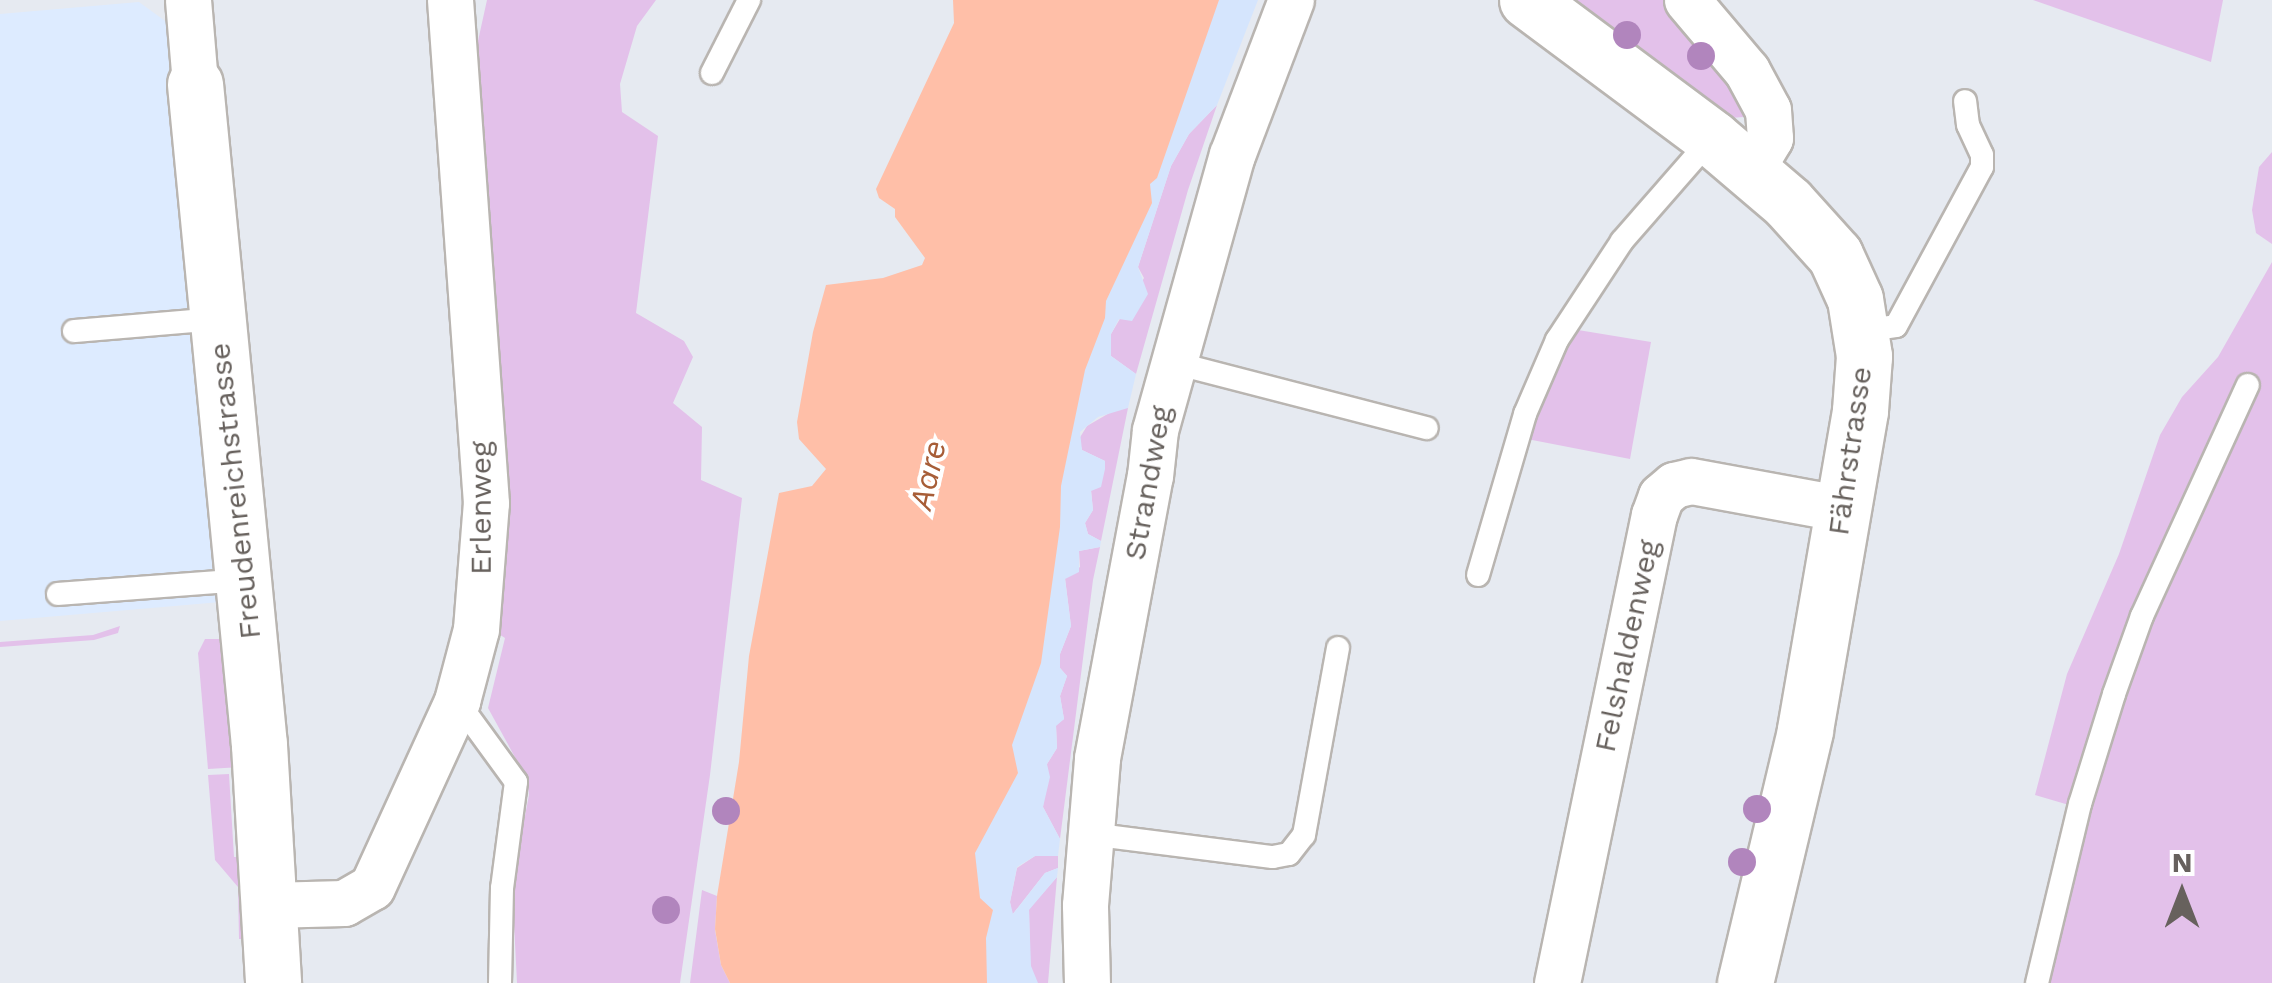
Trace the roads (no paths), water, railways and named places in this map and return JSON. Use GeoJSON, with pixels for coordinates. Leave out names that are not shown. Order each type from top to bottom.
{"type":"FeatureCollection","features":[{"type":"Feature","properties":{"kind":"street","name":"Freudenreichstrasse"},"geometry":{"type":"LineString","coordinates":[[188,0],[244,580],[273,983]]}},
{"type":"Feature","properties":{"kind":"street","name":"Erlenweg"},"geometry":{"type":"LineString","coordinates":[[269,905],[344,903],[372,887],[457,700],[476,630],[486,503],[450,0]]}},
{"type":"Feature","properties":{"kind":"street","name":"Strandweg"},"geometry":{"type":"LineString","coordinates":[[1087,983],[1090,834],[1097,758],[1171,362],[1232,155],[1291,0]]}},
{"type":"Feature","properties":{"kind":"street","name":"Fährstrasse"},"geometry":{"type":"LineString","coordinates":[[1526,0],[1788,202],[1835,255],[1855,299],[1864,381],[1844,508],[1805,731],[1745,983]]}},
{"type":"Feature","properties":{"kind":"street"},"geometry":{"type":"LineString","coordinates":[[1688,0],[1747,71],[1768,110],[1770,138],[1731,155]]}},
{"type":"Feature","properties":{"kind":"street","name":"Felshaldenweg"},"geometry":{"type":"LineString","coordinates":[[1557,983],[1661,496],[1674,485],[1690,481],[1844,508]]}},
{"type":"Feature","properties":{"kind":"lane"},"geometry":{"type":"LineString","coordinates":[[712,73],[749,0]]}},
{"type":"Feature","properties":{"kind":"lane"},"geometry":{"type":"LineString","coordinates":[[1861,331],[1896,326],[1982,167],[1982,154],[1968,126],[1965,100]]}},
{"type":"Feature","properties":{"kind":"lane"},"geometry":{"type":"LineString","coordinates":[[1478,575],[1525,414],[1557,340],[1614,253],[1731,155]]}},
{"type":"Feature","properties":{"kind":"lane"},"geometry":{"type":"LineString","coordinates":[[74,331],[218,319]]}},
{"type":"Feature","properties":{"kind":"lane"},"geometry":{"type":"LineString","coordinates":[[1171,362],[1426,428]]}},
{"type":"Feature","properties":{"kind":"lane"},"geometry":{"type":"LineString","coordinates":[[2037,983],[2080,804],[2114,694],[2142,616],[2248,385]]}},
{"type":"Feature","properties":{"kind":"lane"},"geometry":{"type":"LineString","coordinates":[[58,594],[244,580]]}},
{"type":"Feature","properties":{"kind":"lane"},"geometry":{"type":"LineString","coordinates":[[1090,834],[1273,857],[1290,854],[1304,835],[1338,648]]}},
{"type":"Feature","properties":{"kind":"lane"},"geometry":{"type":"LineString","coordinates":[[457,700],[516,782],[502,888],[500,983]]}},
{"type":"Feature","properties":{"kind":"water","name":"Aare"},"geometry":{"type":"Polygon","coordinates":[[[953,0],[1219,0],[1157,178],[1150,184],[1152,203],[1106,301],[1105,318],[1085,370],[1061,486],[1060,527],[1041,663],[1012,745],[1018,773],[975,853],[980,898],[993,910],[986,938],[987,983],[730,983],[721,965],[715,929],[717,896],[739,762],[749,656],[779,493],[812,486],[826,469],[799,439],[797,422],[813,332],[826,285],[883,278],[922,265],[925,258],[895,217],[895,209],[879,198],[876,189],[954,23],[953,0]]]}}]}
